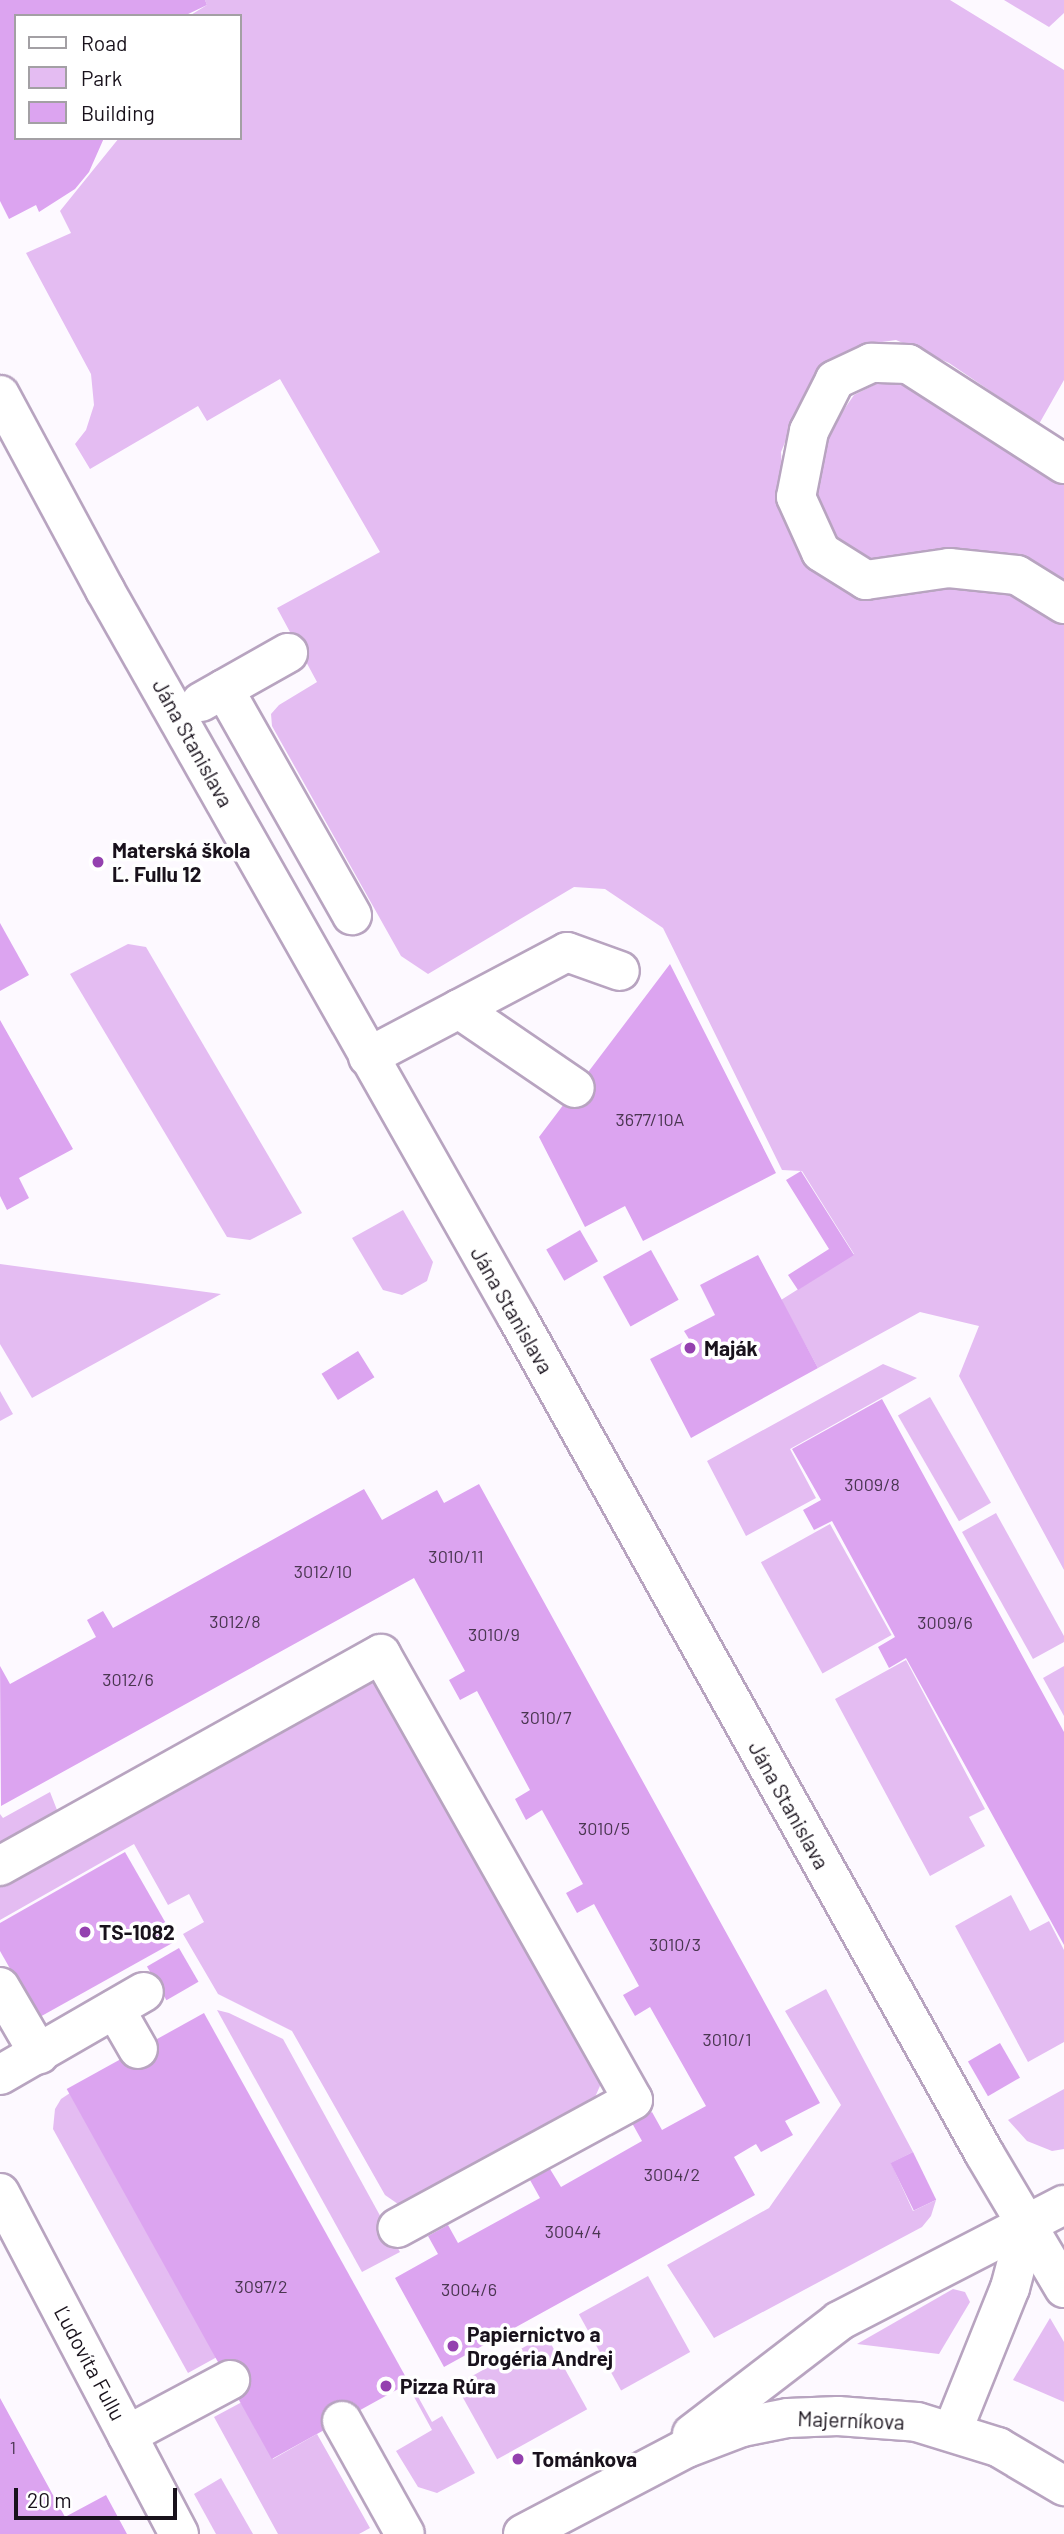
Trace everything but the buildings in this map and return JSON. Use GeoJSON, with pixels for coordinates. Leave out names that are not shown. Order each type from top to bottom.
{"type":"FeatureCollection","features":[{"type":"Feature","properties":{"kind":"street"},"geometry":{"type":"LineString","coordinates":[[1064,464],[908,364],[871,363],[835,380],[809,431],[796,497],[821,552],[866,580],[949,568],[1017,575],[1064,604]]}},
{"type":"Feature","properties":{"kind":"street","name":"Jána Stanislava"},"geometry":{"type":"LineString","coordinates":[[0,395],[105,590],[517,1317],[984,2153],[1064,2288]]}},
{"type":"Feature","properties":{"kind":"street"},"geometry":{"type":"LineString","coordinates":[[178,715],[288,653]]}},
{"type":"Feature","properties":{"kind":"street"},"geometry":{"type":"LineString","coordinates":[[224,689],[352,915]]}},
{"type":"Feature","properties":{"kind":"street"},"geometry":{"type":"LineString","coordinates":[[368,1057],[567,951],[620,971]]}},
{"type":"Feature","properties":{"kind":"street"},"geometry":{"type":"LineString","coordinates":[[459,1009],[575,1088]]}},
{"type":"Feature","properties":{"kind":"street"},"geometry":{"type":"LineString","coordinates":[[0,1866],[381,1654],[633,2100],[397,2228]]}},
{"type":"Feature","properties":{"kind":"street"},"geometry":{"type":"LineString","coordinates":[[0,1987],[38,2054]]}},
{"type":"Feature","properties":{"kind":"street"},"geometry":{"type":"LineString","coordinates":[[0,2075],[130,2001],[138,2049]]}},
{"type":"Feature","properties":{"kind":"street","name":"Ľudovíta Fullu"},"geometry":{"type":"LineString","coordinates":[[0,2193],[179,2534]]}},
{"type":"Feature","properties":{"kind":"street"},"geometry":{"type":"LineString","coordinates":[[646,2469],[839,2321],[1064,2205]]}},
{"type":"Feature","properties":{"kind":"street"},"geometry":{"type":"LineString","coordinates":[[952,2432],[1010,2288],[1027,2224]]}},
{"type":"Feature","properties":{"kind":"street"},"geometry":{"type":"LineString","coordinates":[[127,2435],[230,2380]]}},
{"type":"Feature","properties":{"kind":"street","name":"Majerníkova"},"geometry":{"type":"LineString","coordinates":[[523,2534],[687,2448],[741,2427],[788,2418],[889,2418],[952,2432],[998,2447],[1064,2486]]}},
{"type":"Feature","properties":{"kind":"street"},"geometry":{"type":"LineString","coordinates":[[342,2421],[405,2534]]}},
{"type":"Feature","properties":{"kind":"green space"},"geometry":{"type":"Polygon","coordinates":[[[205,0],[950,0],[1064,70],[1064,380],[1039,424],[949,363],[896,340],[861,345],[831,366],[803,399],[781,452],[785,517],[810,564],[1004,587],[1064,620],[1064,1570],[959,1376],[979,1326],[920,1312],[818,1368],[781,1300],[854,1254],[802,1171],[782,1170],[663,928],[605,889],[574,887],[428,974],[401,956],[272,726],[271,714],[279,705],[317,682],[277,608],[380,552],[280,379],[207,421],[198,406],[90,469],[75,444],[86,430],[94,405],[91,374],[26,253],[71,233],[60,211],[117,140],[242,140],[242,14],[192,14],[207,5],[205,0]]]}},
{"type":"Feature","properties":{"kind":"green space"},"geometry":{"type":"Polygon","coordinates":[[[1004,0],[1064,0],[1064,13],[1049,27],[1004,0]]]}},
{"type":"Feature","properties":{"kind":"green space"},"geometry":{"type":"Polygon","coordinates":[[[882,381],[909,381],[1064,483],[1064,591],[876,561],[833,538],[816,489],[827,434],[854,395],[882,381]]]}},
{"type":"Feature","properties":{"kind":"green space"},"geometry":{"type":"Polygon","coordinates":[[[128,944],[146,947],[302,1213],[250,1240],[227,1237],[70,974],[128,944]]]}},
{"type":"Feature","properties":{"kind":"green space"},"geometry":{"type":"Polygon","coordinates":[[[403,1210],[433,1262],[427,1281],[402,1295],[383,1290],[352,1238],[403,1210]]]}},
{"type":"Feature","properties":{"kind":"green space"},"geometry":{"type":"Polygon","coordinates":[[[0,1264],[221,1294],[32,1398],[0,1344],[0,1264]]]}},
{"type":"Feature","properties":{"kind":"green space"},"geometry":{"type":"Polygon","coordinates":[[[883,1364],[917,1378],[790,1449],[816,1498],[746,1536],[707,1461],[883,1364]]]}},
{"type":"Feature","properties":{"kind":"green space"},"geometry":{"type":"Polygon","coordinates":[[[0,1391],[13,1414],[0,1421],[0,1391]]]}},
{"type":"Feature","properties":{"kind":"green space"},"geometry":{"type":"Polygon","coordinates":[[[930,1397],[991,1503],[959,1521],[898,1416],[930,1397]]]}},
{"type":"Feature","properties":{"kind":"green space"},"geometry":{"type":"Polygon","coordinates":[[[996,1513],[1064,1636],[1064,1642],[1033,1659],[962,1532],[996,1513]]]}},
{"type":"Feature","properties":{"kind":"green space"},"geometry":{"type":"Polygon","coordinates":[[[830,1524],[892,1635],[822,1673],[761,1562],[830,1524]]]}},
{"type":"Feature","properties":{"kind":"green space"},"geometry":{"type":"Polygon","coordinates":[[[906,1660],[985,1809],[969,1817],[985,1846],[930,1876],[835,1699],[906,1660]]]}},
{"type":"Feature","properties":{"kind":"green space"},"geometry":{"type":"Polygon","coordinates":[[[1064,1666],[1064,1716],[1043,1678],[1064,1666]]]}},
{"type":"Feature","properties":{"kind":"green space"},"geometry":{"type":"Polygon","coordinates":[[[374,1669],[607,2070],[588,2113],[408,2211],[385,2195],[292,2031],[218,1994],[183,1934],[204,1922],[189,1894],[168,1905],[134,1844],[0,1920],[0,1880],[374,1669]]]}},
{"type":"Feature","properties":{"kind":"green space"},"geometry":{"type":"Polygon","coordinates":[[[50,1792],[59,1815],[0,1848],[0,1814],[3,1818],[50,1792]]]}},
{"type":"Feature","properties":{"kind":"green space"},"geometry":{"type":"Polygon","coordinates":[[[1011,1895],[1030,1931],[1049,1921],[1064,1950],[1064,2042],[1028,2062],[955,1926],[1011,1895]]]}},
{"type":"Feature","properties":{"kind":"green space"},"geometry":{"type":"Polygon","coordinates":[[[826,1989],[913,2152],[891,2163],[913,2211],[936,2200],[931,2216],[922,2227],[714,2338],[667,2265],[769,2208],[841,2105],[785,2011],[826,1989]]]}},
{"type":"Feature","properties":{"kind":"green space"},"geometry":{"type":"Polygon","coordinates":[[[217,2010],[283,2039],[400,2252],[362,2272],[217,2010]]]}},
{"type":"Feature","properties":{"kind":"green space"},"geometry":{"type":"Polygon","coordinates":[[[1064,2089],[1064,2149],[1052,2151],[1027,2141],[1008,2120],[1064,2089]]]}},
{"type":"Feature","properties":{"kind":"green space"},"geometry":{"type":"Polygon","coordinates":[[[70,2093],[217,2357],[188,2373],[53,2129],[55,2109],[61,2099],[70,2093]]]}},
{"type":"Feature","properties":{"kind":"green space"},"geometry":{"type":"Polygon","coordinates":[[[648,2276],[690,2352],[621,2390],[579,2314],[648,2276]]]}},
{"type":"Feature","properties":{"kind":"green space"},"geometry":{"type":"Polygon","coordinates":[[[953,2289],[965,2292],[970,2302],[939,2354],[857,2344],[953,2289]]]}},
{"type":"Feature","properties":{"kind":"green space"},"geometry":{"type":"Polygon","coordinates":[[[1050,2318],[1064,2342],[1064,2402],[1013,2380],[1050,2318]]]}},
{"type":"Feature","properties":{"kind":"green space"},"geometry":{"type":"Polygon","coordinates":[[[546,2335],[587,2409],[497,2459],[456,2385],[546,2335]]]}},
{"type":"Feature","properties":{"kind":"green space"},"geometry":{"type":"Polygon","coordinates":[[[410,2382],[432,2422],[442,2416],[475,2473],[437,2493],[418,2487],[396,2451],[432,2430],[407,2384],[410,2382]]]}},
{"type":"Feature","properties":{"kind":"green space"},"geometry":{"type":"Polygon","coordinates":[[[242,2402],[273,2459],[317,2434],[370,2528],[359,2534],[278,2534],[214,2417],[242,2402]]]}},
{"type":"Feature","properties":{"kind":"green space"},"geometry":{"type":"Polygon","coordinates":[[[221,2478],[253,2534],[216,2534],[194,2494],[221,2478]]]}},
{"type":"Feature","properties":{"kind":"place","name":"Materská škola Ľ. Fullu 12"},"geometry":{"type":"Point","coordinates":[98,862]}},
{"type":"Feature","properties":{"kind":"place","name":"Maják"},"geometry":{"type":"Point","coordinates":[690,1348]}},
{"type":"Feature","properties":{"kind":"place","name":"TS-1082"},"geometry":{"type":"Point","coordinates":[85,1932]}},
{"type":"Feature","properties":{"kind":"place","name":"Papiernictvo a Drogéria Andrej"},"geometry":{"type":"Point","coordinates":[453,2346]}},
{"type":"Feature","properties":{"kind":"place","name":"Pizza Rúra"},"geometry":{"type":"Point","coordinates":[386,2386]}},
{"type":"Feature","properties":{"kind":"place","name":"Tománkova"},"geometry":{"type":"Point","coordinates":[518,2459]}}]}
